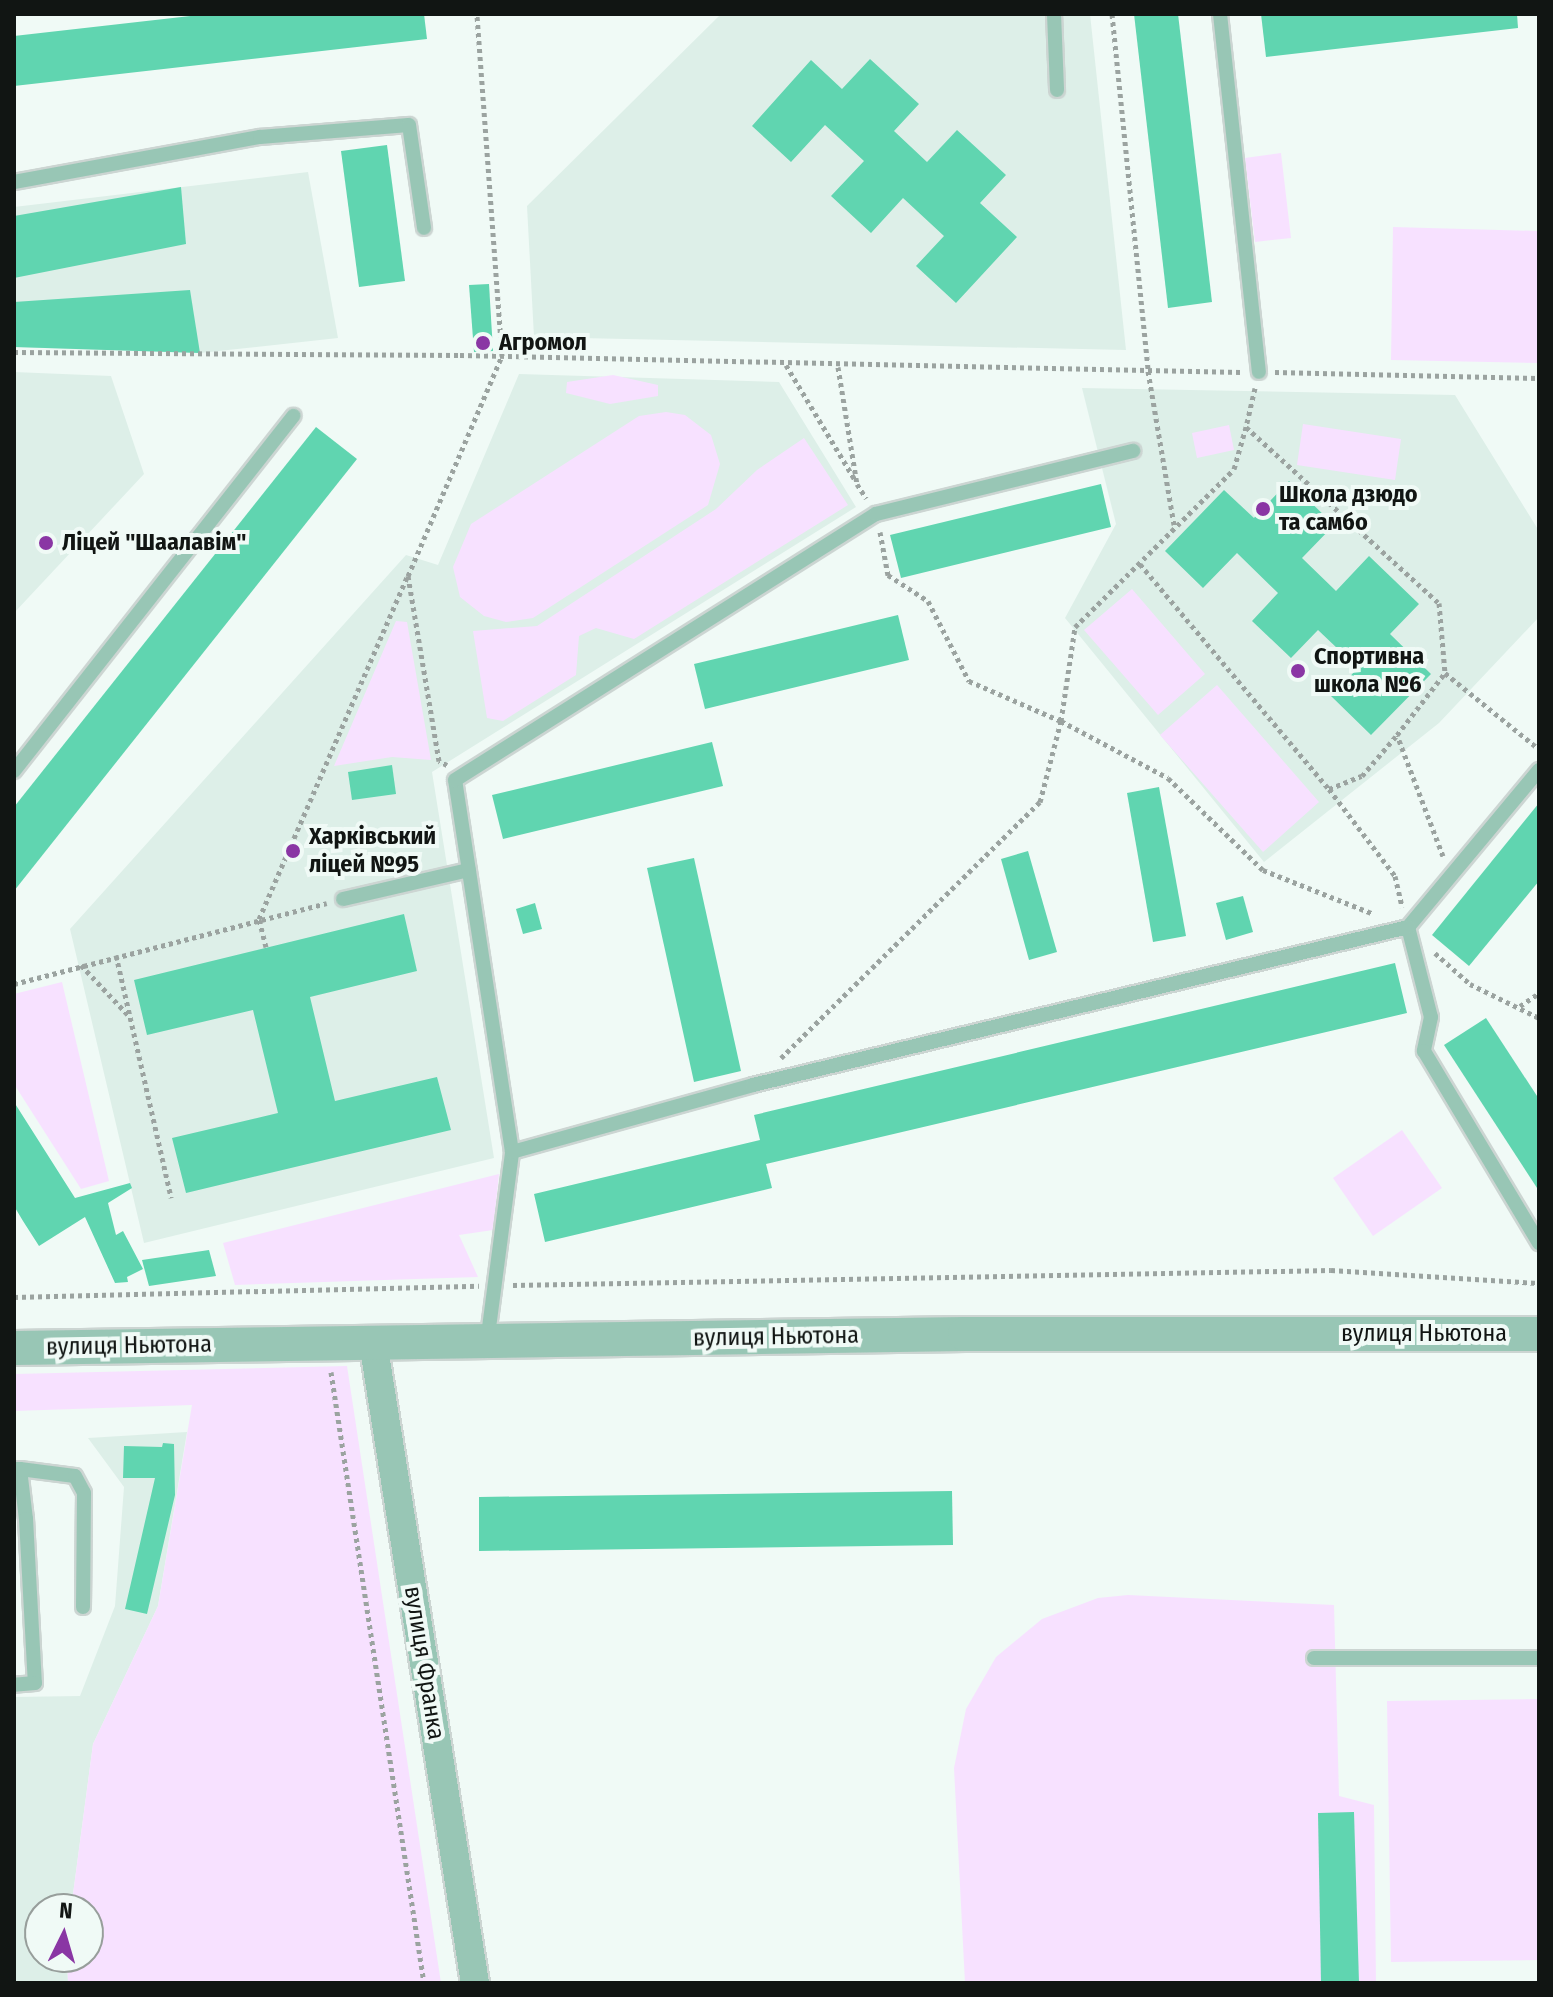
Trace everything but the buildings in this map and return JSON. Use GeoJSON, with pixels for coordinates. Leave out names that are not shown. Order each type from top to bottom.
{"type":"FeatureCollection","features":[{"type":"Feature","properties":{"kind":"street","name":"вулиця Ньютона"},"geometry":{"type":"LineString","coordinates":[[14,1348],[965,1334],[1539,1334]]}},
{"type":"Feature","properties":{"kind":"street","name":"вулиця Франка"},"geometry":{"type":"LineString","coordinates":[[373,1342],[475,1983]]}},
{"type":"Feature","properties":{"kind":"lane"},"geometry":{"type":"LineString","coordinates":[[1054,14],[1057,90]]}},
{"type":"Feature","properties":{"kind":"lane"},"geometry":{"type":"LineString","coordinates":[[1220,14],[1259,372]]}},
{"type":"Feature","properties":{"kind":"lane"},"geometry":{"type":"LineString","coordinates":[[14,182],[260,137],[409,125],[424,228]]}},
{"type":"Feature","properties":{"kind":"lane"},"geometry":{"type":"LineString","coordinates":[[14,771],[293,416]]}},
{"type":"Feature","properties":{"kind":"lane"},"geometry":{"type":"LineString","coordinates":[[487,1343],[512,1152],[455,780],[876,514],[1133,451]]}},
{"type":"Feature","properties":{"kind":"lane"},"geometry":{"type":"LineString","coordinates":[[512,1152],[753,1085],[1408,927],[1539,770]]}},
{"type":"Feature","properties":{"kind":"lane"},"geometry":{"type":"LineString","coordinates":[[343,899],[469,870]]}},
{"type":"Feature","properties":{"kind":"lane"},"geometry":{"type":"LineString","coordinates":[[1408,927],[1431,1017],[1424,1051],[1539,1243]]}},
{"type":"Feature","properties":{"kind":"lane"},"geometry":{"type":"LineString","coordinates":[[14,1685],[35,1683],[17,1469],[75,1476],[84,1493],[83,1607]]}},
{"type":"Feature","properties":{"kind":"lane"},"geometry":{"type":"LineString","coordinates":[[1314,1658],[1539,1658]]}},
{"type":"Feature","properties":{"kind":"path"},"geometry":{"type":"LineString","coordinates":[[266,947],[259,919],[502,356],[477,14]]}},
{"type":"Feature","properties":{"kind":"path"},"geometry":{"type":"LineString","coordinates":[[1112,14],[1148,371],[1174,525]]}},
{"type":"Feature","properties":{"kind":"path"},"geometry":{"type":"LineString","coordinates":[[14,352],[502,356],[786,365],[1539,378]]}},
{"type":"Feature","properties":{"kind":"path"},"geometry":{"type":"LineString","coordinates":[[786,365],[857,484]]}},
{"type":"Feature","properties":{"kind":"path"},"geometry":{"type":"LineString","coordinates":[[753,1085],[1040,802],[1061,721],[1075,627],[1140,564],[1174,525],[1234,469],[1259,372]]}},
{"type":"Feature","properties":{"kind":"path"},"geometry":{"type":"LineString","coordinates":[[1246,427],[1439,603],[1445,673],[1362,776],[1329,789]]}},
{"type":"Feature","properties":{"kind":"path"},"geometry":{"type":"LineString","coordinates":[[1140,564],[1329,789],[1395,876],[1408,927]]}},
{"type":"Feature","properties":{"kind":"path"},"geometry":{"type":"LineString","coordinates":[[408,576],[439,761],[452,767],[455,780]]}},
{"type":"Feature","properties":{"kind":"path"},"geometry":{"type":"LineString","coordinates":[[928,601],[969,681],[1061,721],[1168,778],[1263,870],[1408,927],[1470,984],[1539,1018]]}},
{"type":"Feature","properties":{"kind":"path"},"geometry":{"type":"LineString","coordinates":[[1445,673],[1539,749]]}},
{"type":"Feature","properties":{"kind":"path"},"geometry":{"type":"LineString","coordinates":[[1397,735],[1451,879]]}},
{"type":"Feature","properties":{"kind":"path"},"geometry":{"type":"LineString","coordinates":[[14,984],[116,955],[343,899]]}},
{"type":"Feature","properties":{"kind":"path"},"geometry":{"type":"LineString","coordinates":[[116,955],[171,1198]]}},
{"type":"Feature","properties":{"kind":"path"},"geometry":{"type":"LineString","coordinates":[[81,965],[130,1017]]}},
{"type":"Feature","properties":{"kind":"path"},"geometry":{"type":"LineString","coordinates":[[1520,1006],[1539,993]]}},
{"type":"Feature","properties":{"kind":"path"},"geometry":{"type":"LineString","coordinates":[[14,1297],[1331,1270],[1539,1283]]}},
{"type":"Feature","properties":{"kind":"path"},"geometry":{"type":"LineString","coordinates":[[326,1343],[424,1983]]}},
{"type":"Feature","properties":{"kind":"shaded area"},"geometry":{"type":"Polygon","coordinates":[[[721,14],[1090,14],[1126,350],[534,337],[527,206],[721,14]]]}},
{"type":"Feature","properties":{"kind":"shaded area"},"geometry":{"type":"Polygon","coordinates":[[[1281,153],[1291,238],[1255,242],[1245,158],[1281,153]]]}},
{"type":"Feature","properties":{"kind":"shaded area"},"geometry":{"type":"Polygon","coordinates":[[[308,172],[338,338],[200,353],[14,347],[14,207],[308,172]]]}},
{"type":"Feature","properties":{"kind":"shaded area"},"geometry":{"type":"Polygon","coordinates":[[[1393,227],[1539,231],[1539,363],[1391,360],[1393,227]]]}},
{"type":"Feature","properties":{"kind":"shaded area","name":"Ліцей \"Шаалавім\""},"geometry":{"type":"Polygon","coordinates":[[[14,372],[111,376],[144,474],[14,613],[14,372]]]}},
{"type":"Feature","properties":{"kind":"shaded area","name":"Харківський ліцей №95"},"geometry":{"type":"Polygon","coordinates":[[[519,374],[779,382],[856,507],[432,772],[494,1158],[144,1243],[70,929],[406,555],[438,565],[519,374]]]}},
{"type":"Feature","properties":{"kind":"shaded area"},"geometry":{"type":"Polygon","coordinates":[[[613,375],[658,385],[658,396],[610,404],[566,393],[567,382],[613,375]]]}},
{"type":"Feature","properties":{"kind":"shaded area","name":"Спортивна школа №6"},"geometry":{"type":"Polygon","coordinates":[[[1082,388],[1455,395],[1539,531],[1539,617],[1439,723],[1264,862],[1065,618],[1116,524],[1082,388]]]}},
{"type":"Feature","properties":{"kind":"shaded area"},"geometry":{"type":"Polygon","coordinates":[[[666,412],[685,415],[711,435],[720,464],[708,505],[533,618],[506,622],[484,616],[460,597],[453,567],[471,524],[639,416],[666,412]]]}},
{"type":"Feature","properties":{"kind":"shaded area"},"geometry":{"type":"Polygon","coordinates":[[[1303,424],[1401,439],[1395,480],[1297,465],[1303,424]]]}},
{"type":"Feature","properties":{"kind":"shaded area"},"geometry":{"type":"Polygon","coordinates":[[[1229,425],[1234,450],[1197,458],[1192,433],[1229,425]]]}},
{"type":"Feature","properties":{"kind":"shaded area"},"geometry":{"type":"Polygon","coordinates":[[[804,438],[848,505],[634,639],[596,628],[579,636],[576,675],[503,721],[487,718],[473,631],[537,626],[716,509],[757,470],[804,438]]]}},
{"type":"Feature","properties":{"kind":"shaded area"},"geometry":{"type":"Polygon","coordinates":[[[1132,589],[1205,674],[1158,715],[1084,630],[1132,589]]]}},
{"type":"Feature","properties":{"kind":"shaded area"},"geometry":{"type":"Polygon","coordinates":[[[396,621],[407,622],[431,760],[392,757],[334,766],[396,621]]]}},
{"type":"Feature","properties":{"kind":"shaded area"},"geometry":{"type":"Polygon","coordinates":[[[1217,685],[1319,802],[1263,852],[1160,735],[1217,685]]]}},
{"type":"Feature","properties":{"kind":"shaded area"},"geometry":{"type":"Polygon","coordinates":[[[62,982],[109,1181],[81,1189],[14,1084],[14,994],[62,982]]]}},
{"type":"Feature","properties":{"kind":"shaded area"},"geometry":{"type":"Polygon","coordinates":[[[1402,1130],[1442,1188],[1373,1236],[1333,1178],[1402,1130]]]}},
{"type":"Feature","properties":{"kind":"shaded area"},"geometry":{"type":"Polygon","coordinates":[[[499,1174],[493,1230],[459,1235],[478,1277],[235,1285],[223,1243],[499,1174]]]}},
{"type":"Feature","properties":{"kind":"shaded area"},"geometry":{"type":"Polygon","coordinates":[[[347,1366],[441,1983],[68,1983],[68,1973],[104,1973],[104,1893],[73,1893],[93,1744],[158,1606],[192,1405],[14,1411],[14,1374],[347,1366]]]}},
{"type":"Feature","properties":{"kind":"shaded area"},"geometry":{"type":"Polygon","coordinates":[[[187,1432],[158,1606],[93,1744],[73,1893],[24,1893],[24,1973],[68,1973],[68,1983],[14,1983],[14,1697],[80,1696],[115,1606],[124,1487],[88,1438],[187,1432]]]}},
{"type":"Feature","properties":{"kind":"shaded area"},"geometry":{"type":"Polygon","coordinates":[[[1128,1595],[1334,1605],[1339,1796],[1374,1805],[1376,1983],[965,1983],[954,1768],[966,1709],[996,1657],[1042,1619],[1098,1598],[1128,1595]]]}},
{"type":"Feature","properties":{"kind":"shaded area"},"geometry":{"type":"Polygon","coordinates":[[[1539,1699],[1539,1960],[1391,1962],[1387,1701],[1539,1699]]]}},
{"type":"Feature","properties":{"kind":"place","name":"Агромол"},"geometry":{"type":"Point","coordinates":[483,343]}},
{"type":"Feature","properties":{"kind":"place","name":"Школа дзюдо та самбо"},"geometry":{"type":"Point","coordinates":[1263,509]}},
{"type":"Feature","properties":{"kind":"place","name":"Ліцей \"Шаалавім\""},"geometry":{"type":"Point","coordinates":[46,543]}},
{"type":"Feature","properties":{"kind":"place","name":"Спортивна школа №6"},"geometry":{"type":"Point","coordinates":[1298,671]}},
{"type":"Feature","properties":{"kind":"place","name":"Харківський ліцей №95"},"geometry":{"type":"Point","coordinates":[293,851]}}]}
